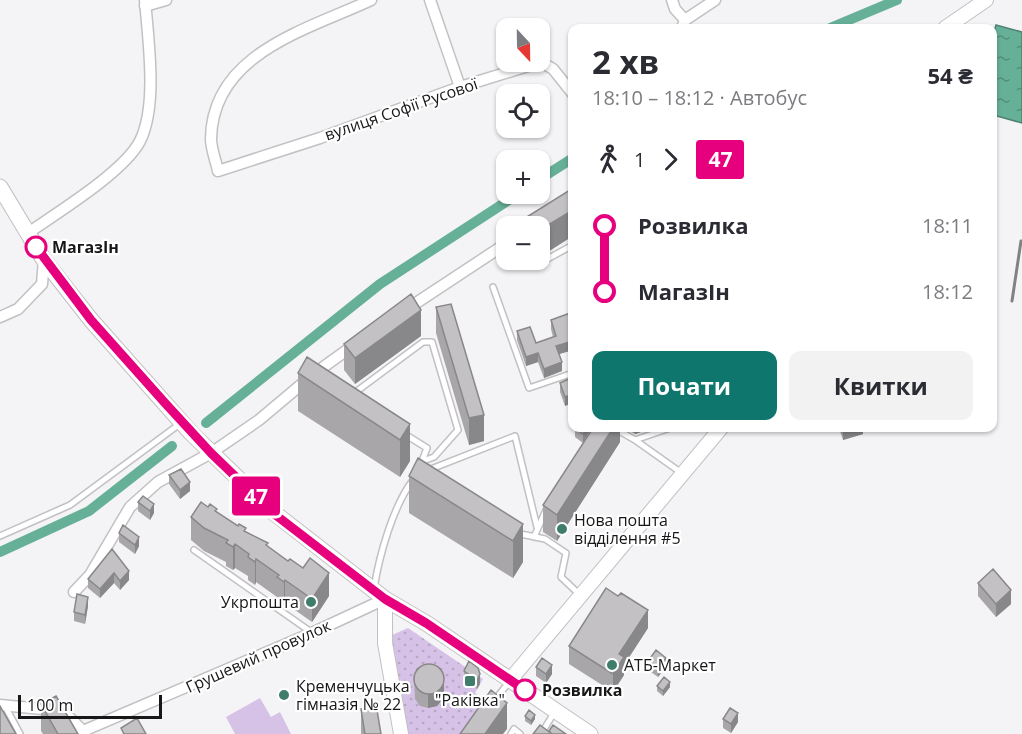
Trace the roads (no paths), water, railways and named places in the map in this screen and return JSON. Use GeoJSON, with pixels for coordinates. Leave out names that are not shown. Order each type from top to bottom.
{"type":"FeatureCollection","features":[{"type":"Feature","properties":{"kind":"main road"},"geometry":{"type":"LineString","coordinates":[[0,187],[44,260],[91,320],[211,453],[273,513],[380,595],[590,734]]}},
{"type":"Feature","properties":{"kind":"street"},"geometry":{"type":"LineString","coordinates":[[28,233],[125,162],[140,141],[147,117],[149,91],[145,3],[166,0]]}},
{"type":"Feature","properties":{"kind":"street"},"geometry":{"type":"LineString","coordinates":[[351,4],[371,0]]}},
{"type":"Feature","properties":{"kind":"street"},"geometry":{"type":"LineString","coordinates":[[430,0],[460,87]]}},
{"type":"Feature","properties":{"kind":"street"},"geometry":{"type":"LineString","coordinates":[[672,0],[684,24],[715,0]]}},
{"type":"Feature","properties":{"kind":"street"},"geometry":{"type":"LineString","coordinates":[[951,24],[986,0]]}},
{"type":"Feature","properties":{"kind":"street","name":"вулиця Софії Русової"},"geometry":{"type":"LineString","coordinates":[[351,4],[277,42],[245,66],[224,93],[214,116],[211,141],[218,171],[279,152],[460,87],[541,62],[553,69],[568,88]]}},
{"type":"Feature","properties":{"kind":"street"},"geometry":{"type":"LineString","coordinates":[[394,318],[496,250]]}},
{"type":"Feature","properties":{"kind":"street"},"geometry":{"type":"LineString","coordinates":[[0,317],[18,309],[42,284],[44,260]]}},
{"type":"Feature","properties":{"kind":"street"},"geometry":{"type":"LineString","coordinates":[[74,592],[94,569],[130,507],[158,482],[211,453],[260,420],[365,337]]}},
{"type":"Feature","properties":{"kind":"street"},"geometry":{"type":"LineString","coordinates":[[510,680],[718,432]]}},
{"type":"Feature","properties":{"kind":"street"},"geometry":{"type":"LineString","coordinates":[[380,595],[401,734]]}},
{"type":"Feature","properties":{"kind":"street","name":"Грушевий провулок"},"geometry":{"type":"LineString","coordinates":[[2,704],[63,711],[84,733],[312,633],[380,595]]}},
{"type":"Feature","properties":{"kind":"street"},"geometry":{"type":"LineString","coordinates":[[385,627],[391,618],[400,614],[412,615]]}},
{"type":"Feature","properties":{"kind":"lane"},"geometry":{"type":"LineString","coordinates":[[550,257],[568,247]]}},
{"type":"Feature","properties":{"kind":"lane"},"geometry":{"type":"LineString","coordinates":[[493,287],[529,388],[568,375]]}},
{"type":"Feature","properties":{"kind":"lane"},"geometry":{"type":"LineString","coordinates":[[355,402],[346,396],[354,394],[423,342],[432,342],[458,430],[434,457],[423,461]]}},
{"type":"Feature","properties":{"kind":"lane"},"geometry":{"type":"LineString","coordinates":[[0,537],[70,505],[179,419]]}},
{"type":"Feature","properties":{"kind":"lane"},"geometry":{"type":"LineString","coordinates":[[380,595],[377,571],[405,491],[419,473],[427,448],[401,432]]}},
{"type":"Feature","properties":{"kind":"lane"},"geometry":{"type":"LineString","coordinates":[[620,432],[683,474]]}},
{"type":"Feature","properties":{"kind":"lane"},"geometry":{"type":"LineString","coordinates":[[635,441],[659,432]]}},
{"type":"Feature","properties":{"kind":"lane"},"geometry":{"type":"LineString","coordinates":[[427,470],[515,436],[537,527]]}},
{"type":"Feature","properties":{"kind":"lane"},"geometry":{"type":"LineString","coordinates":[[534,537],[551,503]]}},
{"type":"Feature","properties":{"kind":"lane"},"geometry":{"type":"LineString","coordinates":[[510,529],[520,536],[545,539],[566,553],[561,577],[581,596]]}},
{"type":"Feature","properties":{"kind":"lane"},"geometry":{"type":"LineString","coordinates":[[194,550],[312,633]]}},
{"type":"Feature","properties":{"kind":"lane"},"geometry":{"type":"LineString","coordinates":[[492,705],[510,680]]}},
{"type":"Feature","properties":{"kind":"lane"},"geometry":{"type":"LineString","coordinates":[[2,704],[20,734]]}},
{"type":"Feature","properties":{"kind":"lane"},"geometry":{"type":"LineString","coordinates":[[541,734],[555,711]]}},
{"type":"Feature","properties":{"kind":"lane"},"geometry":{"type":"LineString","coordinates":[[511,734],[514,729],[520,734]]}},
{"type":"Feature","properties":{"kind":"water"},"geometry":{"type":"Polygon","coordinates":[[[997,25],[1022,32],[1022,123],[997,116],[997,25]]]}},
{"type":"Feature","properties":{"kind":"waterway"},"geometry":{"type":"LineString","coordinates":[[840,24],[897,0]]}},
{"type":"Feature","properties":{"kind":"waterway"},"geometry":{"type":"LineString","coordinates":[[550,173],[568,161]]}},
{"type":"Feature","properties":{"kind":"waterway"},"geometry":{"type":"LineString","coordinates":[[206,423],[380,284],[503,204]]}},
{"type":"Feature","properties":{"kind":"waterway"},"geometry":{"type":"LineString","coordinates":[[0,552],[89,511],[172,446]]}},
{"type":"Feature","properties":{"kind":"railway"},"geometry":{"type":"LineString","coordinates":[[1012,301],[1021,241]]}},
{"type":"Feature","properties":{"kind":"place","name":"МагазІн"},"geometry":{"type":"Point","coordinates":[36,247]}},
{"type":"Feature","properties":{"kind":"place","name":"Нова пошта відділення #5"},"geometry":{"type":"Point","coordinates":[562,529]}},
{"type":"Feature","properties":{"kind":"place","name":"Укрпошта"},"geometry":{"type":"Point","coordinates":[311,602]}},
{"type":"Feature","properties":{"kind":"place","name":"АТБ-Маркет"},"geometry":{"type":"Point","coordinates":[612,665]}},
{"type":"Feature","properties":{"kind":"place","name":"\"Раківка\""},"geometry":{"type":"Point","coordinates":[470,681]}},
{"type":"Feature","properties":{"kind":"place","name":"Розвилка"},"geometry":{"type":"Point","coordinates":[525,690]}},
{"type":"Feature","properties":{"kind":"place","name":"Кременчуцька гімназія № 22"},"geometry":{"type":"Point","coordinates":[284,695]}}]}
